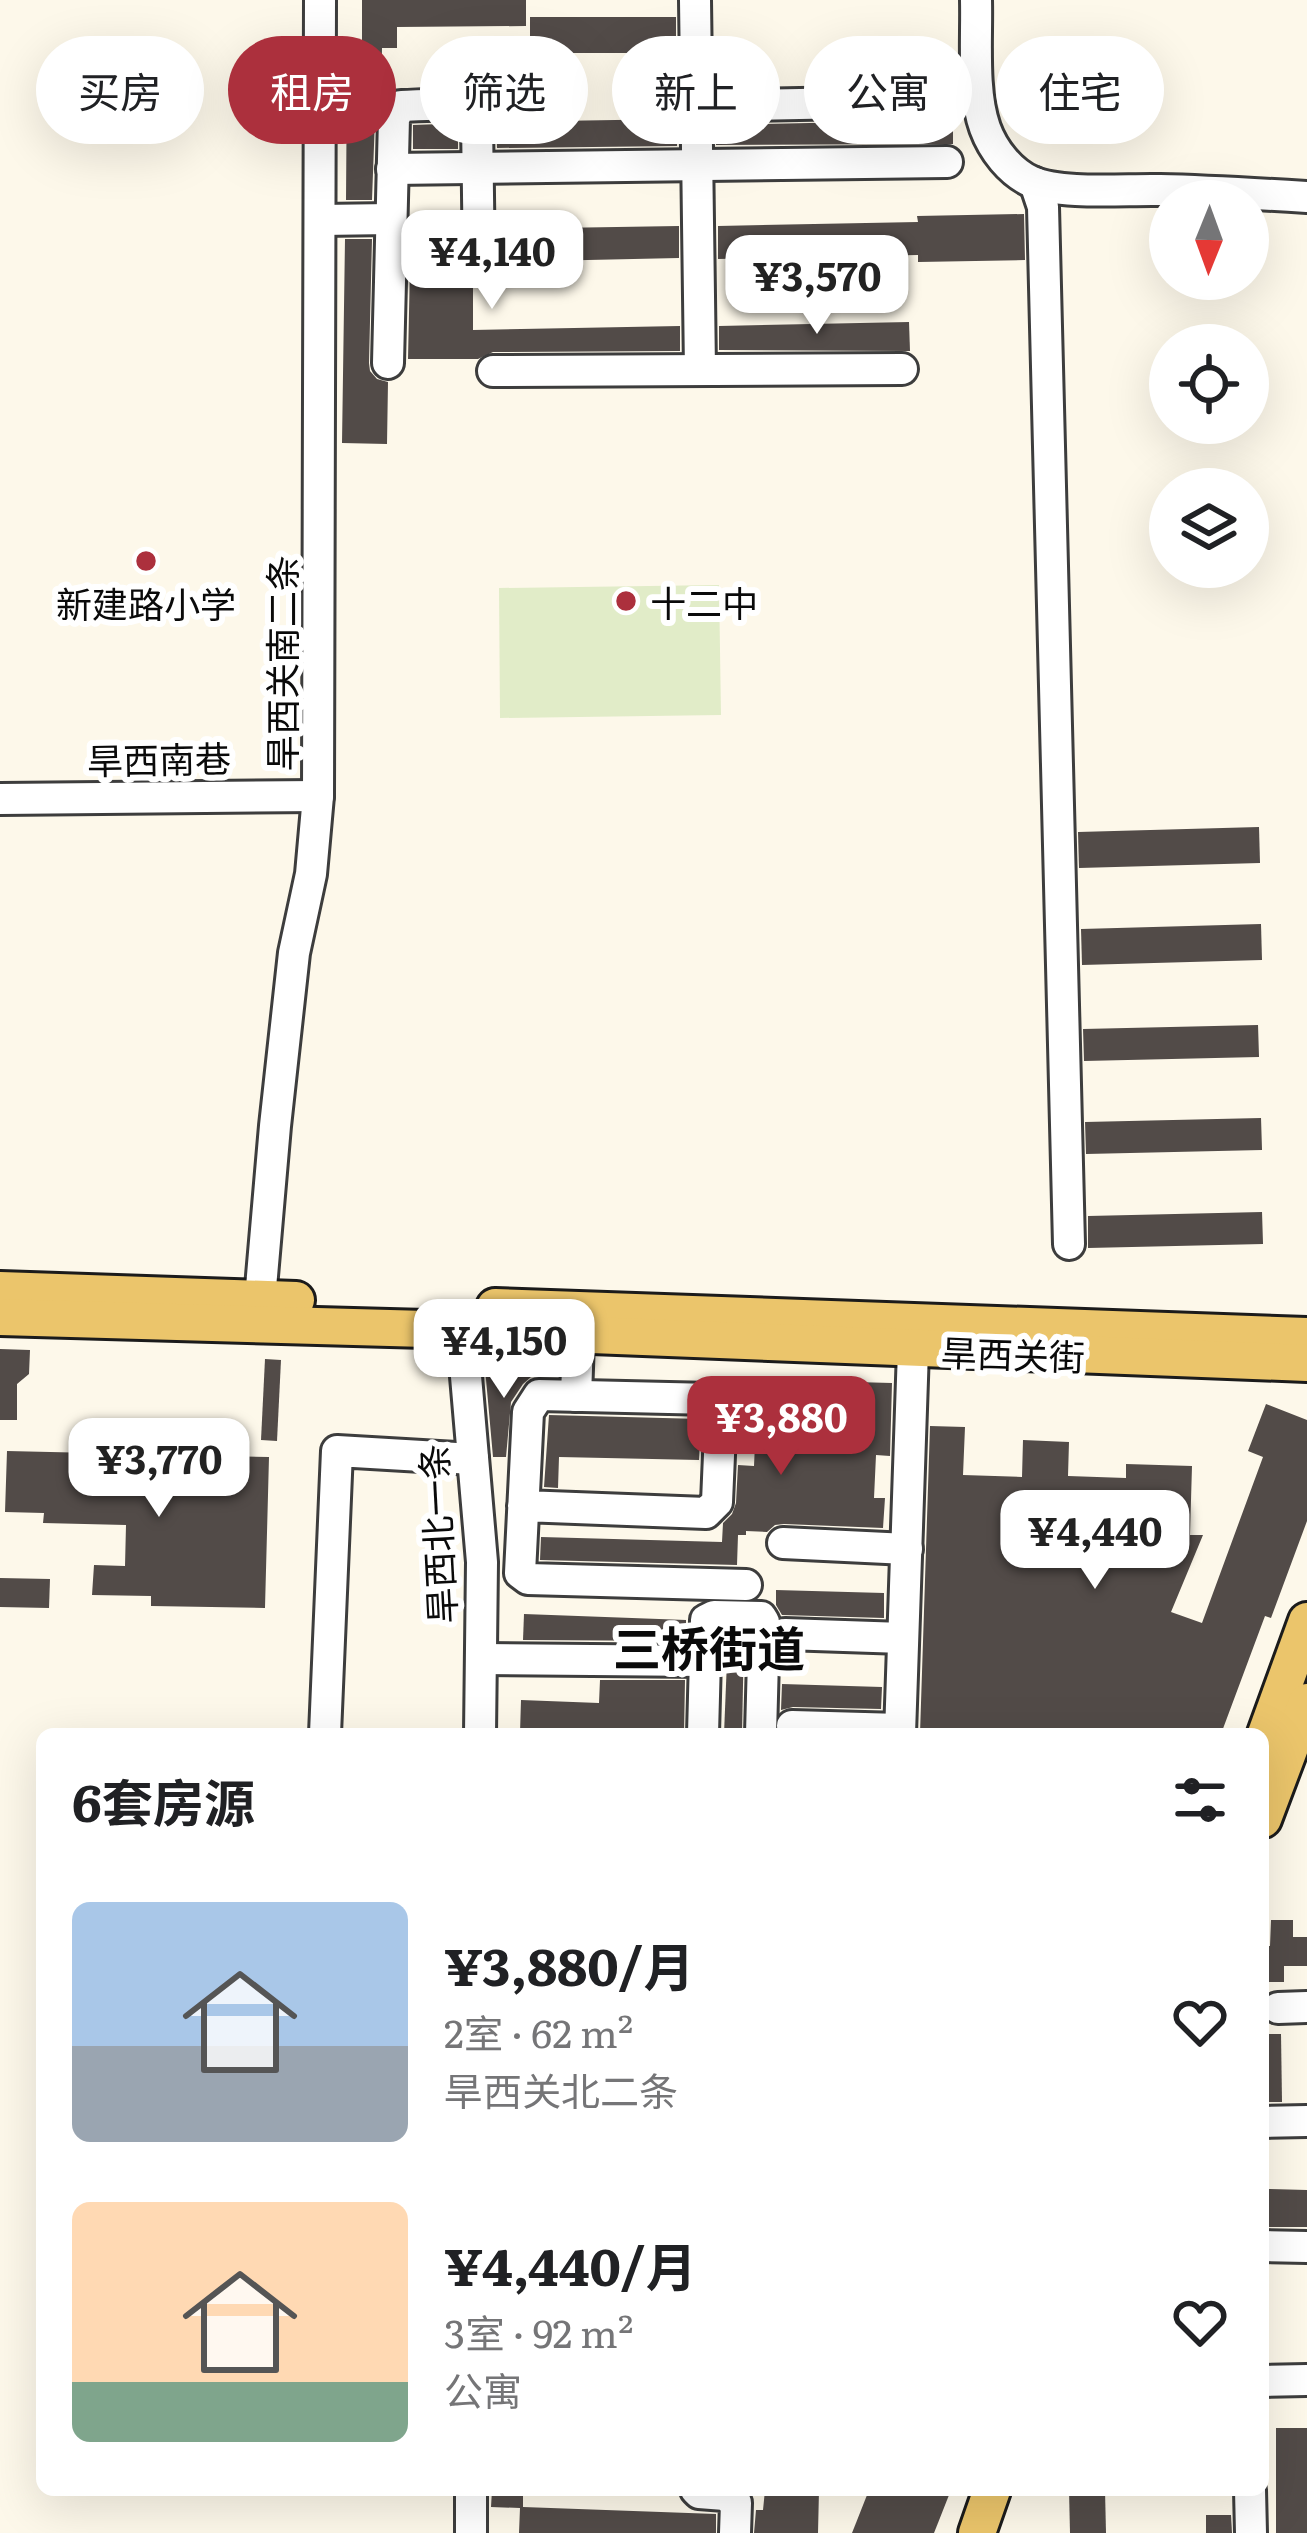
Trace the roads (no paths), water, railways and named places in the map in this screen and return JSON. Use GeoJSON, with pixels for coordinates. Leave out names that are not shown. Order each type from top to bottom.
{"type":"FeatureCollection","features":[{"type":"Feature","properties":{"kind":"main road","name":"旱西关街"},"geometry":{"type":"LineString","coordinates":[[0,1290],[462,1330],[579,1323],[914,1350],[1307,1363]]}},
{"type":"Feature","properties":{"kind":"main road","name":"旱西关街"},"geometry":{"type":"LineString","coordinates":[[0,1317],[259,1311],[579,1323],[1307,1336]]}},
{"type":"Feature","properties":{"kind":"main road"},"geometry":{"type":"LineString","coordinates":[[1268,1728],[1307,1621]]}},
{"type":"Feature","properties":{"kind":"main road"},"geometry":{"type":"LineString","coordinates":[[1269,1804],[1307,1702]]}},
{"type":"Feature","properties":{"kind":"main road"},"geometry":{"type":"LineString","coordinates":[[976,2533],[990,2496]]}},
{"type":"Feature","properties":{"kind":"main road"},"geometry":{"type":"LineString","coordinates":[[1002,2533],[1015,2496]]}},
{"type":"Feature","properties":{"kind":"street","name":"旱西关南二条"},"geometry":{"type":"LineString","coordinates":[[259,1311],[294,953],[311,874],[318,796],[320,0]]}},
{"type":"Feature","properties":{"kind":"street"},"geometry":{"type":"LineString","coordinates":[[695,0],[695,36]]}},
{"type":"Feature","properties":{"kind":"street"},"geometry":{"type":"LineString","coordinates":[[976,0],[983,123],[1002,157],[1034,183],[1059,188],[1307,197]]}},
{"type":"Feature","properties":{"kind":"street"},"geometry":{"type":"LineString","coordinates":[[388,364],[394,118],[401,106],[458,106],[470,111],[477,122],[479,268]]}},
{"type":"Feature","properties":{"kind":"street"},"geometry":{"type":"LineString","coordinates":[[697,144],[700,370]]}},
{"type":"Feature","properties":{"kind":"street"},"geometry":{"type":"LineString","coordinates":[[392,169],[947,162]]}},
{"type":"Feature","properties":{"kind":"street"},"geometry":{"type":"LineString","coordinates":[[1034,183],[1043,207],[1069,1244]]}},
{"type":"Feature","properties":{"kind":"street"},"geometry":{"type":"LineString","coordinates":[[321,220],[391,218]]}},
{"type":"Feature","properties":{"kind":"street"},"geometry":{"type":"LineString","coordinates":[[493,370],[902,370]]}},
{"type":"Feature","properties":{"kind":"street","name":"旱西南巷"},"geometry":{"type":"LineString","coordinates":[[0,799],[318,796]]}},
{"type":"Feature","properties":{"kind":"street"},"geometry":{"type":"LineString","coordinates":[[576,1396],[579,1323]]}},
{"type":"Feature","properties":{"kind":"street","name":"旱西北一条"},"geometry":{"type":"LineString","coordinates":[[462,1330],[482,1562],[480,1728]]}},
{"type":"Feature","properties":{"kind":"street"},"geometry":{"type":"LineString","coordinates":[[900,1728],[914,1350]]}},
{"type":"Feature","properties":{"kind":"street"},"geometry":{"type":"LineString","coordinates":[[524,1506],[706,1513],[717,1502],[722,1408],[712,1400],[539,1395],[528,1412],[520,1573],[528,1579],[746,1586]]}},
{"type":"Feature","properties":{"kind":"street"},"geometry":{"type":"LineString","coordinates":[[325,1728],[337,1451],[473,1459]]}},
{"type":"Feature","properties":{"kind":"street"},"geometry":{"type":"LineString","coordinates":[[783,1543],[907,1549]]}},
{"type":"Feature","properties":{"kind":"street"},"geometry":{"type":"LineString","coordinates":[[703,1728],[706,1620],[714,1616],[761,1617],[764,1622],[760,1728]]}},
{"type":"Feature","properties":{"kind":"street"},"geometry":{"type":"LineString","coordinates":[[785,1634],[903,1639]]}},
{"type":"Feature","properties":{"kind":"street"},"geometry":{"type":"LineString","coordinates":[[481,1659],[705,1661]]}},
{"type":"Feature","properties":{"kind":"street"},"geometry":{"type":"LineString","coordinates":[[792,1726],[828,1728]]}},
{"type":"Feature","properties":{"kind":"street"},"geometry":{"type":"LineString","coordinates":[[1269,2122],[1307,2121]]}},
{"type":"Feature","properties":{"kind":"street"},"geometry":{"type":"LineString","coordinates":[[1269,2246],[1307,2247]]}},
{"type":"Feature","properties":{"kind":"street"},"geometry":{"type":"LineString","coordinates":[[1269,2380],[1307,2380]]}},
{"type":"Feature","properties":{"kind":"street"},"geometry":{"type":"LineString","coordinates":[[471,2496],[471,2533]]}},
{"type":"Feature","properties":{"kind":"street"},"geometry":{"type":"LineString","coordinates":[[726,2496],[736,2503],[735,2533]]}},
{"type":"Feature","properties":{"kind":"street"},"geometry":{"type":"LineString","coordinates":[[1250,2496],[1251,2533]]}},
{"type":"Feature","properties":{"kind":"place","name":"新建路小学"},"geometry":{"type":"Point","coordinates":[146,561]}},
{"type":"Feature","properties":{"kind":"place","name":"十二中"},"geometry":{"type":"Point","coordinates":[626,601]}},
{"type":"Feature","properties":{"kind":"district","name":"三桥街道"},"geometry":{"type":"Point","coordinates":[709,1646]}}]}
